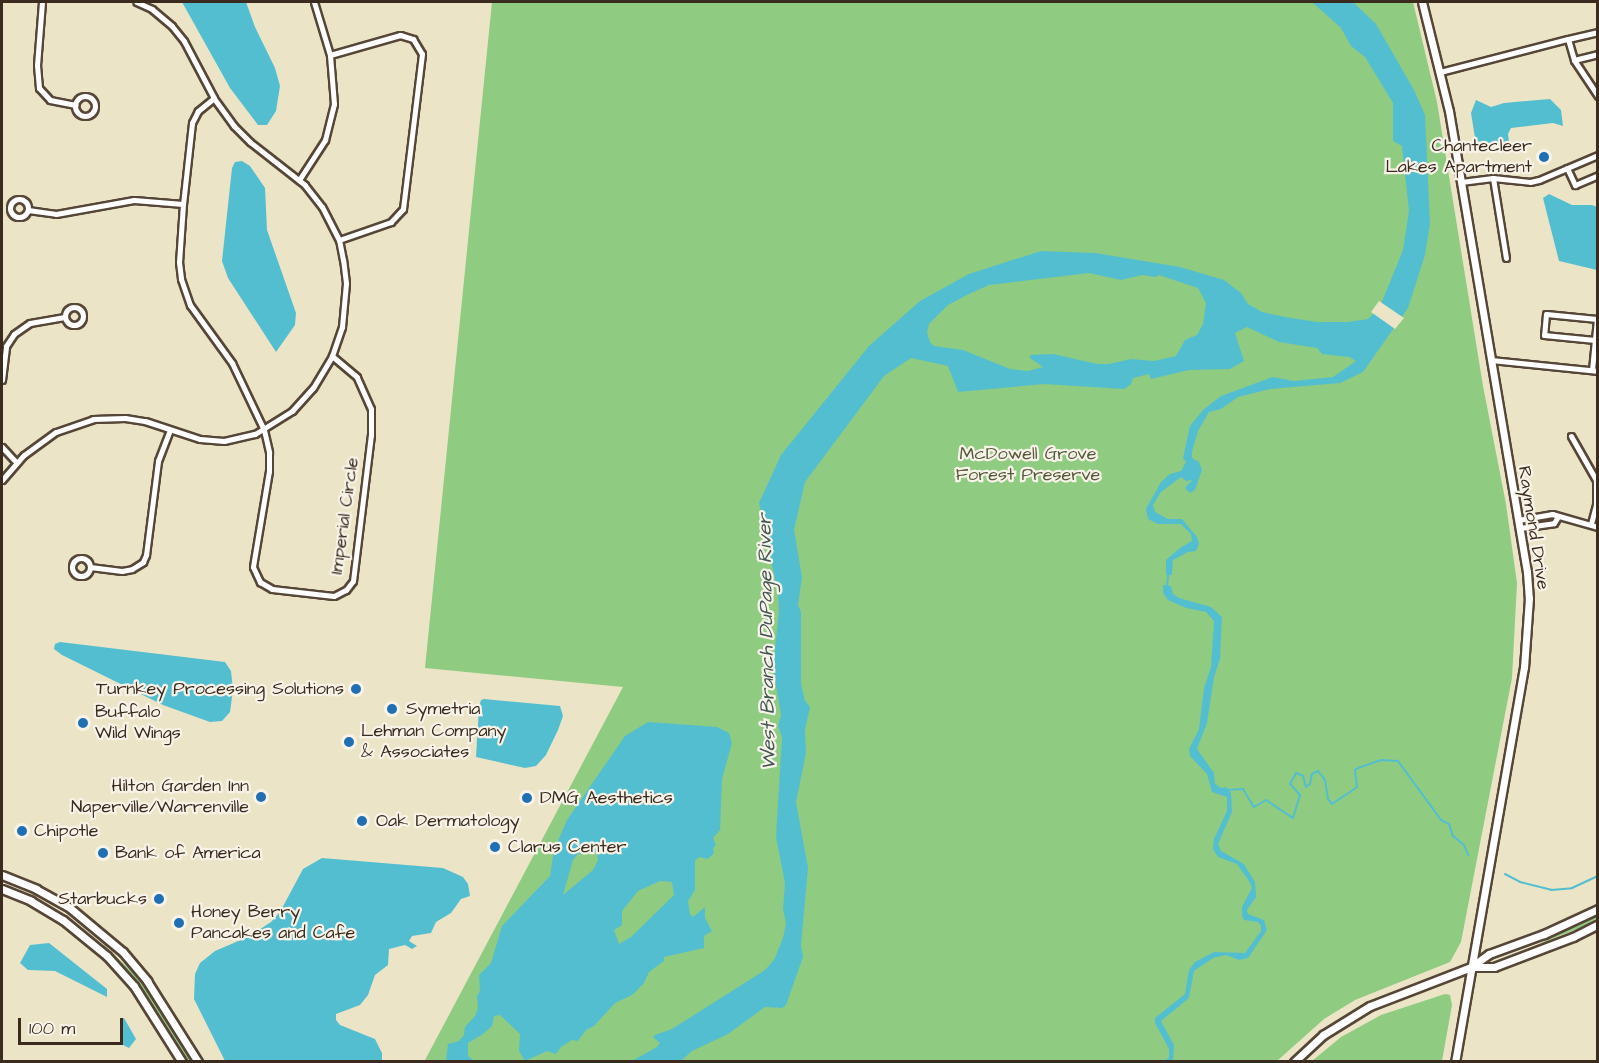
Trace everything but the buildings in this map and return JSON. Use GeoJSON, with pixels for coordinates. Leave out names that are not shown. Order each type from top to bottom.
{"type":"FeatureCollection","features":[{"type":"Feature","properties":{"kind":"street"},"geometry":{"type":"LineString","coordinates":[[42,2],[37,64],[39,88],[50,100],[76,105]]}},
{"type":"Feature","properties":{"kind":"street"},"geometry":{"type":"LineString","coordinates":[[2,480],[16,462],[56,432],[93,419],[125,418],[200,440],[224,441],[249,436],[280,420],[301,402],[332,357],[345,308],[346,283],[339,240],[322,207],[299,180],[250,142],[214,98],[184,41],[172,26],[152,9],[136,2]]}},
{"type":"Feature","properties":{"kind":"street"},"geometry":{"type":"LineString","coordinates":[[299,180],[321,149],[332,118],[334,87],[330,55],[314,2]]}},
{"type":"Feature","properties":{"kind":"street","name":"Raymond Drive"},"geometry":{"type":"LineString","coordinates":[[1422,2],[1440,72],[1461,182],[1520,528],[1528,589],[1528,642],[1455,1062]]}},
{"type":"Feature","properties":{"kind":"street"},"geometry":{"type":"LineString","coordinates":[[1440,72],[1598,32]]}},
{"type":"Feature","properties":{"kind":"street"},"geometry":{"type":"LineString","coordinates":[[330,55],[400,35],[413,39],[422,54],[403,209],[391,222],[339,240]]}},
{"type":"Feature","properties":{"kind":"street"},"geometry":{"type":"LineString","coordinates":[[1568,39],[1574,60],[1598,96]]}},
{"type":"Feature","properties":{"kind":"street"},"geometry":{"type":"LineString","coordinates":[[1574,60],[1598,54]]}},
{"type":"Feature","properties":{"kind":"street"},"geometry":{"type":"LineString","coordinates":[[214,98],[198,111],[192,123],[179,262],[184,291],[197,316],[242,381],[264,430]]}},
{"type":"Feature","properties":{"kind":"street"},"geometry":{"type":"LineString","coordinates":[[1461,182],[1493,178],[1530,182],[1598,155]]}},
{"type":"Feature","properties":{"kind":"street"},"geometry":{"type":"LineString","coordinates":[[1567,168],[1575,185],[1598,175]]}},
{"type":"Feature","properties":{"kind":"street"},"geometry":{"type":"LineString","coordinates":[[1493,178],[1506,258]]}},
{"type":"Feature","properties":{"kind":"street"},"geometry":{"type":"LineString","coordinates":[[28,210],[56,214],[119,201],[183,204]]}},
{"type":"Feature","properties":{"kind":"street"},"geometry":{"type":"LineString","coordinates":[[1491,360],[1595,370],[1597,320],[1546,314],[1544,335],[1595,340]]}},
{"type":"Feature","properties":{"kind":"street"},"geometry":{"type":"LineString","coordinates":[[2,380],[6,346],[14,334],[30,323],[64,317]]}},
{"type":"Feature","properties":{"kind":"street","name":"Imperial Circle"},"geometry":{"type":"LineString","coordinates":[[264,430],[269,452],[269,471],[255,547],[255,575],[263,585],[272,590],[328,596],[343,593],[351,584],[355,570],[372,420],[363,387],[351,370],[332,357]]}},
{"type":"Feature","properties":{"kind":"street"},"geometry":{"type":"LineString","coordinates":[[90,567],[122,571],[132,569],[143,562],[146,555],[158,461],[170,430]]}},
{"type":"Feature","properties":{"kind":"street"},"geometry":{"type":"LineString","coordinates":[[1518,520],[1552,514],[1557,518],[1594,526],[1596,480],[1571,436]]}},
{"type":"Feature","properties":{"kind":"street"},"geometry":{"type":"LineString","coordinates":[[2,447],[16,462]]}},
{"type":"Feature","properties":{"kind":"street"},"geometry":{"type":"LineString","coordinates":[[1520,528],[1554,523],[1557,518]]}},
{"type":"Feature","properties":{"kind":"street"},"geometry":{"type":"LineString","coordinates":[[2,874],[64,904],[110,940],[147,981],[198,1062]]}},
{"type":"Feature","properties":{"kind":"street"},"geometry":{"type":"LineString","coordinates":[[2,889],[31,901],[63,920],[107,956],[134,986],[182,1062]]}},
{"type":"Feature","properties":{"kind":"street"},"geometry":{"type":"LineString","coordinates":[[1294,1062],[1323,1035],[1353,1015],[1471,967],[1489,954],[1544,934],[1598,909]]}},
{"type":"Feature","properties":{"kind":"street"},"geometry":{"type":"LineString","coordinates":[[1471,967],[1494,967],[1562,941],[1598,924]]}},
{"type":"Feature","properties":{"kind":"green space","name":"McDowell Grove Forest Preserve"},"geometry":{"type":"Polygon","coordinates":[[[492,2],[1413,2],[1437,102],[1483,386],[1506,504],[1517,583],[1512,678],[1461,942],[1450,962],[1355,1000],[1324,1019],[1277,1061],[424,1062],[623,687],[425,668],[492,2]]]}},
{"type":"Feature","properties":{"kind":"green space"},"geometry":{"type":"Polygon","coordinates":[[[1597,914],[1597,918],[1582,927],[1539,944],[1597,914]]]}},
{"type":"Feature","properties":{"kind":"green space"},"geometry":{"type":"Polygon","coordinates":[[[104,945],[143,982],[194,1061],[187,1061],[139,985],[104,945]]]}},
{"type":"Feature","properties":{"kind":"green space"},"geometry":{"type":"Polygon","coordinates":[[[1445,994],[1450,995],[1452,1005],[1442,1061],[1312,1061],[1341,1037],[1381,1015],[1445,994]]]}},
{"type":"Feature","properties":{"kind":"water"},"geometry":{"type":"Polygon","coordinates":[[[182,2],[246,2],[255,27],[275,68],[280,86],[276,111],[267,125],[258,125],[230,88],[182,2]]]}},
{"type":"Feature","properties":{"kind":"water"},"geometry":{"type":"Polygon","coordinates":[[[1312,2],[1353,2],[1376,24],[1414,90],[1425,115],[1430,224],[1425,255],[1408,308],[1363,372],[1340,383],[1270,389],[1238,397],[1221,409],[1209,412],[1198,431],[1192,452],[1192,458],[1199,462],[1202,470],[1195,490],[1190,493],[1185,488],[1192,480],[1186,481],[1181,477],[1161,492],[1153,505],[1155,512],[1168,519],[1182,519],[1197,537],[1199,544],[1196,551],[1188,552],[1173,560],[1172,575],[1166,575],[1166,560],[1192,541],[1191,534],[1181,524],[1158,524],[1148,519],[1146,509],[1161,482],[1170,474],[1181,471],[1186,462],[1183,458],[1190,426],[1203,410],[1221,396],[1273,377],[1294,381],[1333,377],[1356,361],[1349,357],[1322,354],[1317,348],[1279,342],[1247,327],[1235,333],[1244,361],[1230,369],[1189,370],[1151,379],[1149,374],[1133,378],[1131,384],[1124,389],[1044,384],[958,392],[948,366],[911,358],[884,376],[805,482],[794,530],[802,577],[798,605],[801,612],[801,684],[805,701],[810,707],[805,730],[806,753],[796,802],[808,868],[801,945],[803,957],[786,1005],[782,1008],[765,1007],[728,1034],[692,1051],[681,1061],[630,1062],[657,1047],[660,1043],[653,1037],[655,1035],[672,1029],[765,970],[774,960],[783,938],[786,923],[783,909],[785,883],[776,837],[782,737],[778,726],[781,715],[773,667],[779,611],[778,594],[759,503],[781,455],[869,346],[920,301],[969,274],[1041,251],[1095,253],[1180,267],[1224,280],[1241,293],[1248,304],[1262,312],[1285,317],[1317,322],[1348,322],[1368,319],[1379,309],[1403,250],[1409,211],[1402,146],[1393,141],[1393,103],[1365,57],[1351,46],[1341,28],[1312,2]],[[1089,273],[989,285],[948,305],[929,324],[927,333],[934,346],[963,350],[1010,369],[1028,371],[1043,367],[1030,358],[1030,355],[1053,354],[1097,364],[1131,359],[1154,361],[1176,356],[1185,340],[1197,335],[1203,324],[1206,303],[1198,288],[1159,275],[1156,277],[1142,275],[1121,280],[1089,273]]]}},
{"type":"Feature","properties":{"kind":"water"},"geometry":{"type":"Polygon","coordinates":[[[1550,99],[1561,110],[1563,126],[1553,123],[1511,128],[1508,134],[1510,148],[1507,153],[1487,151],[1476,144],[1471,113],[1476,100],[1491,107],[1504,103],[1550,99]]]}},
{"type":"Feature","properties":{"kind":"water"},"geometry":{"type":"Polygon","coordinates":[[[242,161],[250,166],[265,188],[267,230],[296,313],[295,325],[276,352],[228,278],[222,261],[232,168],[235,162],[242,161]]]}},
{"type":"Feature","properties":{"kind":"water"},"geometry":{"type":"Polygon","coordinates":[[[1549,194],[1572,205],[1597,207],[1597,270],[1559,261],[1543,198],[1549,194]]]}},
{"type":"Feature","properties":{"kind":"water"},"geometry":{"type":"Polygon","coordinates":[[[1163,585],[1171,586],[1173,594],[1179,598],[1211,607],[1222,617],[1220,659],[1214,677],[1207,723],[1197,749],[1214,773],[1215,784],[1221,788],[1226,787],[1231,793],[1232,812],[1218,844],[1221,851],[1244,864],[1255,882],[1256,897],[1247,910],[1248,914],[1264,920],[1267,930],[1248,958],[1239,960],[1226,955],[1213,958],[1194,971],[1189,998],[1161,1021],[1174,1045],[1173,1062],[1162,1061],[1169,1058],[1169,1049],[1155,1023],[1155,1018],[1185,994],[1189,970],[1195,962],[1214,952],[1245,953],[1261,931],[1261,926],[1258,922],[1244,920],[1242,916],[1242,907],[1252,888],[1249,881],[1237,864],[1218,857],[1213,849],[1214,839],[1227,811],[1227,797],[1212,792],[1207,774],[1190,756],[1189,749],[1199,729],[1204,688],[1211,667],[1214,621],[1206,612],[1186,608],[1168,600],[1163,593],[1163,585]]]}},
{"type":"Feature","properties":{"kind":"water"},"geometry":{"type":"Polygon","coordinates":[[[60,642],[225,662],[231,671],[233,690],[230,712],[222,721],[210,722],[163,705],[62,655],[54,649],[55,644],[60,642]]]}},
{"type":"Feature","properties":{"kind":"water"},"geometry":{"type":"Polygon","coordinates":[[[481,700],[560,706],[563,716],[558,730],[546,755],[536,766],[525,768],[476,757],[479,707],[481,700]]]}},
{"type":"Feature","properties":{"kind":"water"},"geometry":{"type":"Polygon","coordinates":[[[648,722],[717,727],[729,733],[732,743],[722,779],[720,830],[713,838],[716,845],[713,848],[714,853],[708,859],[699,857],[695,861],[695,890],[688,901],[690,914],[693,917],[705,907],[705,918],[712,931],[704,936],[704,948],[664,957],[664,961],[649,972],[644,983],[632,995],[615,1003],[594,1026],[586,1030],[578,1041],[572,1040],[561,1047],[556,1054],[547,1051],[525,1061],[519,1051],[520,1034],[500,1015],[494,1016],[492,1026],[468,1043],[468,1056],[474,1061],[446,1061],[448,1044],[459,1041],[464,1035],[465,1027],[475,1016],[478,1008],[477,996],[480,991],[479,975],[491,963],[502,926],[550,876],[554,850],[567,820],[625,736],[648,722]],[[592,851],[578,854],[573,860],[563,895],[593,870],[598,860],[597,853],[592,851]],[[660,881],[638,891],[622,911],[622,925],[614,930],[619,944],[631,937],[674,895],[672,882],[660,881]]]}},
{"type":"Feature","properties":{"kind":"water"},"geometry":{"type":"Polygon","coordinates":[[[322,858],[443,868],[463,877],[468,884],[470,896],[461,899],[451,913],[436,922],[431,933],[412,936],[409,941],[417,946],[412,949],[405,945],[389,949],[388,965],[375,975],[368,995],[360,1005],[336,1014],[336,1020],[340,1025],[375,1039],[382,1053],[382,1061],[225,1061],[194,999],[195,974],[200,963],[215,951],[250,936],[271,922],[280,912],[303,869],[322,858]]]}},
{"type":"Feature","properties":{"kind":"water"},"geometry":{"type":"Polygon","coordinates":[[[49,943],[107,989],[107,997],[55,971],[28,970],[20,963],[30,945],[49,943]]]}},
{"type":"Feature","properties":{"kind":"water"},"geometry":{"type":"Polygon","coordinates":[[[124,1018],[136,1039],[129,1048],[123,1045],[120,1019],[124,1018]]]}},
{"type":"Feature","properties":{"kind":"pier"},"geometry":{"type":"Polygon","coordinates":[[[1379,301],[1404,318],[1395,329],[1371,312],[1379,301]]]}},
{"type":"Feature","properties":{"kind":"waterway"},"geometry":{"type":"LineString","coordinates":[[1167,587],[1168,575]]}},
{"type":"Feature","properties":{"kind":"waterway"},"geometry":{"type":"LineString","coordinates":[[1226,790],[1243,789],[1254,807],[1266,800],[1293,818],[1300,795],[1290,784],[1296,773],[1303,776],[1306,787],[1310,784],[1312,774],[1318,771],[1325,780],[1328,799],[1332,804],[1357,787],[1355,770],[1358,768],[1381,760],[1398,761],[1441,820],[1449,824],[1453,836],[1464,845],[1468,855]]}},
{"type":"Feature","properties":{"kind":"waterway"},"geometry":{"type":"LineString","coordinates":[[1505,874],[1520,882],[1551,890],[1572,888],[1598,876]]}},
{"type":"Feature","properties":{"kind":"place","name":"Chantecleer Lakes Apartment"},"geometry":{"type":"Point","coordinates":[1544,157]}},
{"type":"Feature","properties":{"kind":"place","name":"Turnkey Processing Solutions"},"geometry":{"type":"Point","coordinates":[356,689]}},
{"type":"Feature","properties":{"kind":"place","name":"Symetria"},"geometry":{"type":"Point","coordinates":[392,709]}},
{"type":"Feature","properties":{"kind":"place","name":"Buffalo Wild Wings"},"geometry":{"type":"Point","coordinates":[83,723]}},
{"type":"Feature","properties":{"kind":"place","name":"Lehman Company & Associates"},"geometry":{"type":"Point","coordinates":[349,742]}},
{"type":"Feature","properties":{"kind":"place","name":"Hilton Garden Inn Naperville/Warrenville"},"geometry":{"type":"Point","coordinates":[261,797]}},
{"type":"Feature","properties":{"kind":"place","name":"DMG Aesthetics"},"geometry":{"type":"Point","coordinates":[527,798]}},
{"type":"Feature","properties":{"kind":"place","name":"Oak Dermatology"},"geometry":{"type":"Point","coordinates":[362,821]}},
{"type":"Feature","properties":{"kind":"place","name":"Chipotle"},"geometry":{"type":"Point","coordinates":[22,831]}},
{"type":"Feature","properties":{"kind":"place","name":"Clarus Center"},"geometry":{"type":"Point","coordinates":[495,847]}},
{"type":"Feature","properties":{"kind":"place","name":"Bank of America"},"geometry":{"type":"Point","coordinates":[103,853]}},
{"type":"Feature","properties":{"kind":"place","name":"Starbucks"},"geometry":{"type":"Point","coordinates":[159,899]}},
{"type":"Feature","properties":{"kind":"place","name":"Honey Berry Pancakes and Cafe"},"geometry":{"type":"Point","coordinates":[179,923]}},
{"type":"Feature","properties":{"kind":"water label","name":"West Branch DuPage River"},"geometry":{"type":"Point","coordinates":[767,642]}}]}
